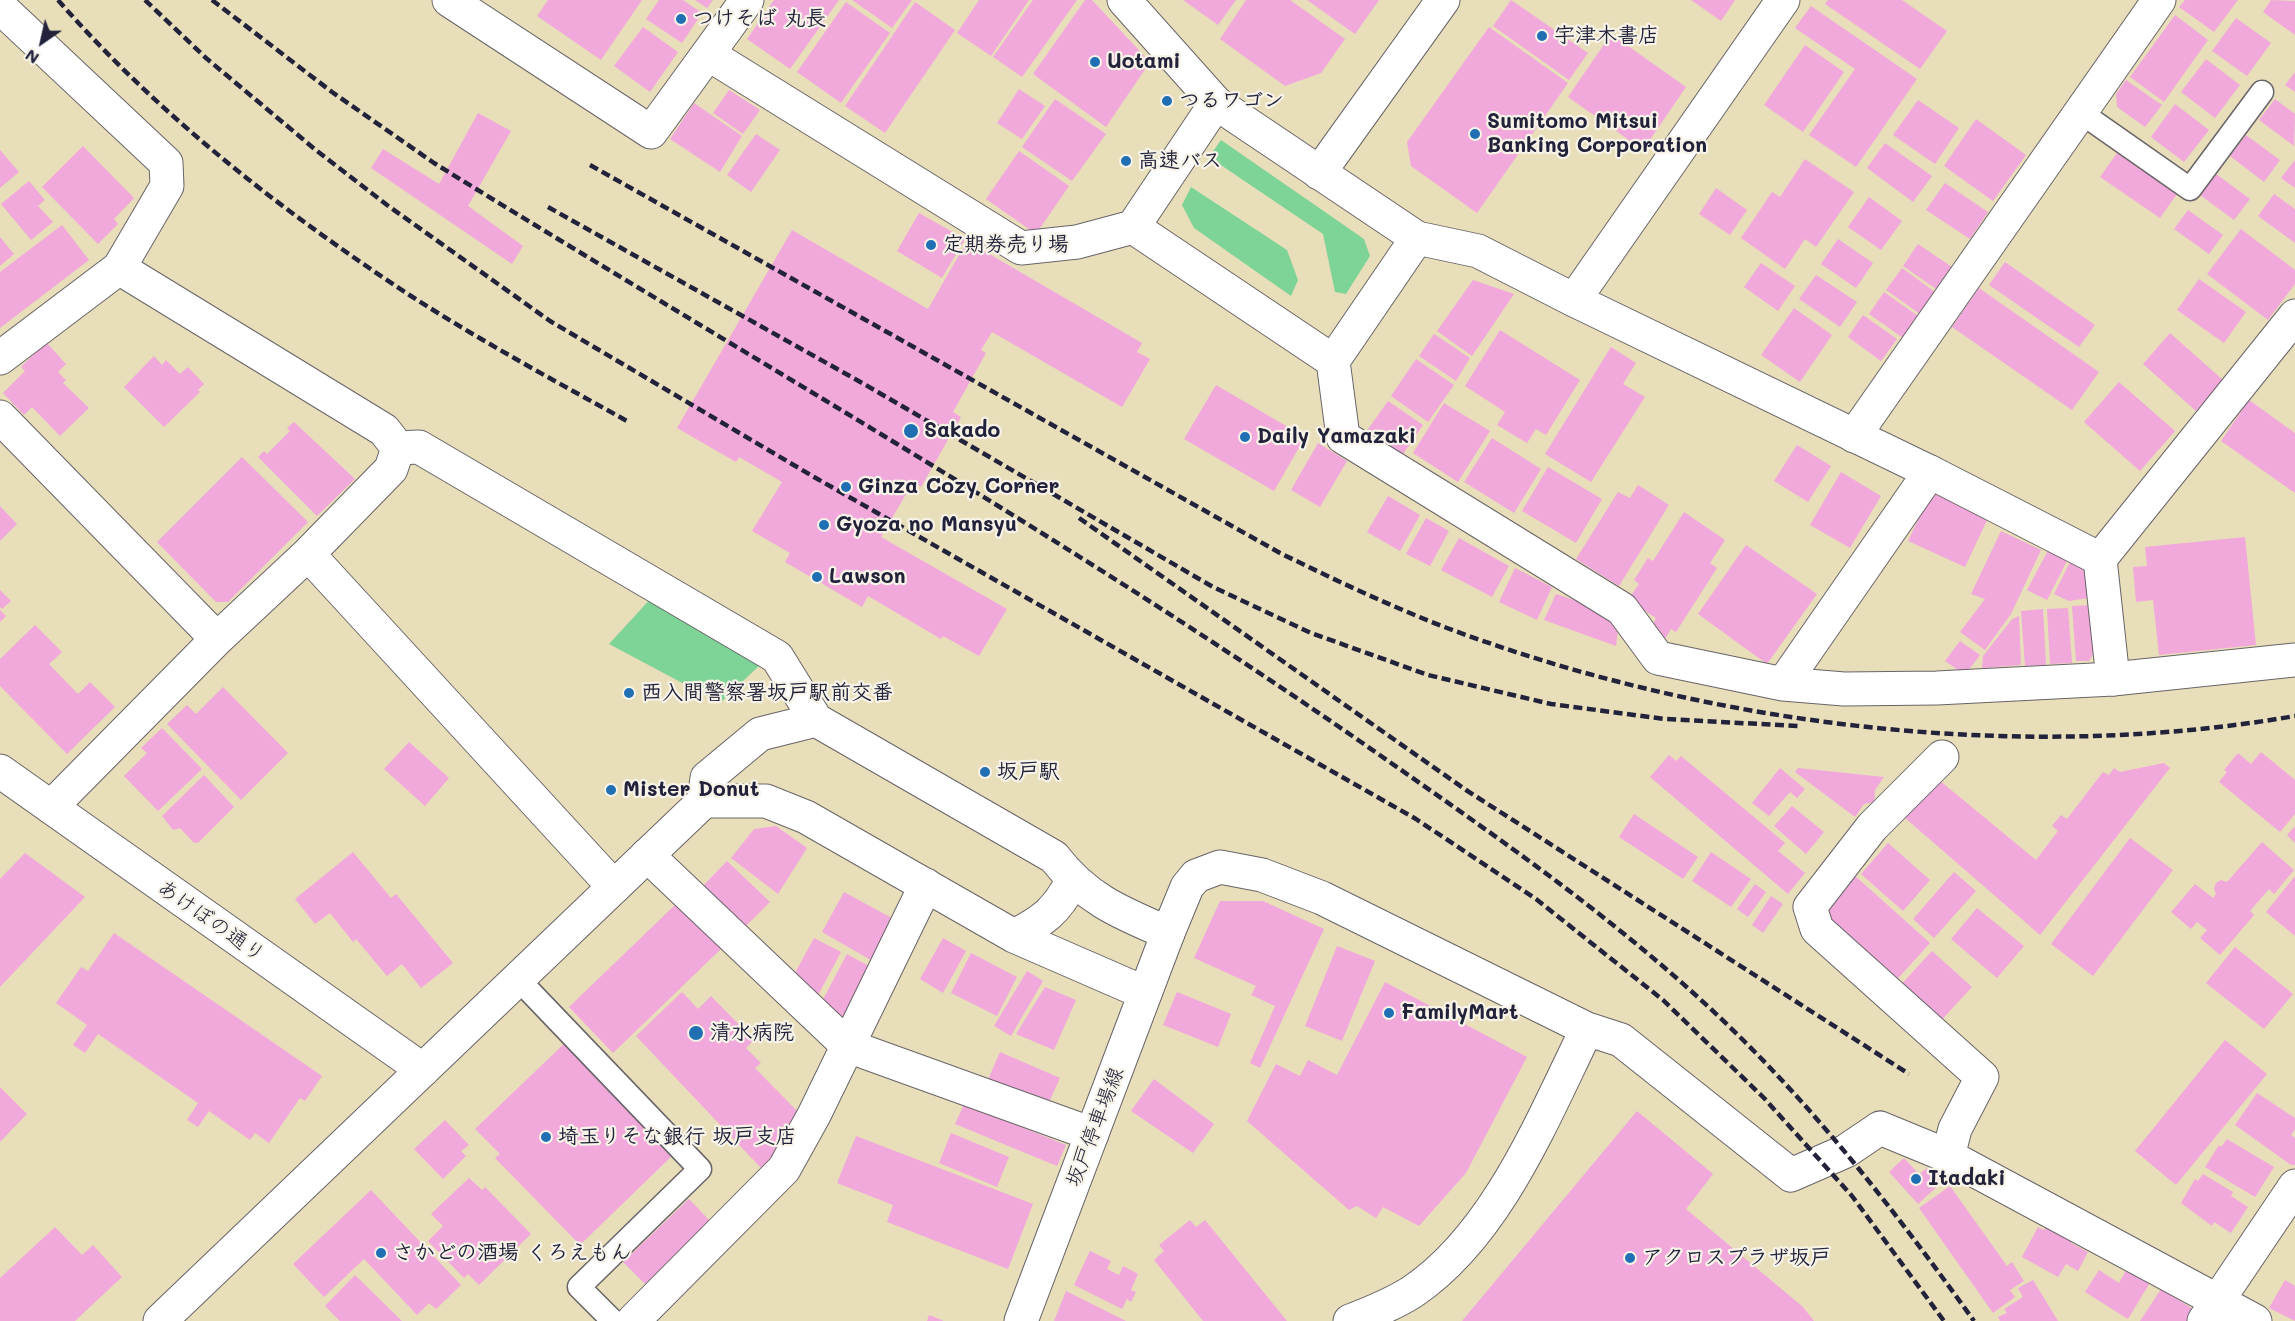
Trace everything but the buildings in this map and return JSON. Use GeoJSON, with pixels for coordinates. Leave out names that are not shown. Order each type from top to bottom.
{"type":"FeatureCollection","features":[{"type":"Feature","properties":{"kind":"street"},"geometry":{"type":"LineString","coordinates":[[449,0],[651,132],[747,0]]}},
{"type":"Feature","properties":{"kind":"street"},"geometry":{"type":"LineString","coordinates":[[1124,0],[1216,103],[1417,238],[1478,251],[1574,300],[1930,472],[2100,559]]}},
{"type":"Feature","properties":{"kind":"street"},"geometry":{"type":"LineString","coordinates":[[1318,173],[1443,0]]}},
{"type":"Feature","properties":{"kind":"street"},"geometry":{"type":"LineString","coordinates":[[1574,300],[1783,0]]}},
{"type":"Feature","properties":{"kind":"street"},"geometry":{"type":"LineString","coordinates":[[1854,436],[2159,0]]}},
{"type":"Feature","properties":{"kind":"street"},"geometry":{"type":"LineString","coordinates":[[0,7],[166,163],[167,186],[119,268],[0,358]]}},
{"type":"Feature","properties":{"kind":"street"},"geometry":{"type":"LineString","coordinates":[[708,54],[1021,248],[1077,242],[1133,226],[1216,103]]}},
{"type":"Feature","properties":{"kind":"street"},"geometry":{"type":"LineString","coordinates":[[1133,226],[1333,361]]}},
{"type":"Feature","properties":{"kind":"street"},"geometry":{"type":"LineString","coordinates":[[1417,238],[1333,361],[1343,437],[1622,609],[1658,658],[1783,684],[1844,689],[1937,688],[2113,679],[2295,660]]}},
{"type":"Feature","properties":{"kind":"street"},"geometry":{"type":"LineString","coordinates":[[119,268],[384,430],[398,448]]}},
{"type":"Feature","properties":{"kind":"street"},"geometry":{"type":"LineString","coordinates":[[2113,679],[2100,559],[2293,322]]}},
{"type":"Feature","properties":{"kind":"street"},"geometry":{"type":"LineString","coordinates":[[0,417],[217,639]]}},
{"type":"Feature","properties":{"kind":"street"},"geometry":{"type":"LineString","coordinates":[[398,448],[419,447],[777,657],[816,720],[1054,857],[1072,881],[1124,915],[1168,933]]}},
{"type":"Feature","properties":{"kind":"street"},"geometry":{"type":"LineString","coordinates":[[51,807],[217,639],[308,554],[391,469],[398,448]]}},
{"type":"Feature","properties":{"kind":"street"},"geometry":{"type":"LineString","coordinates":[[1783,684],[1930,472]]}},
{"type":"Feature","properties":{"kind":"street"},"geometry":{"type":"LineString","coordinates":[[308,554],[614,887]]}},
{"type":"Feature","properties":{"kind":"street"},"geometry":{"type":"LineString","coordinates":[[160,1321],[704,801],[707,778],[760,734],[816,720]]}},
{"type":"Feature","properties":{"kind":"street"},"geometry":{"type":"LineString","coordinates":[[1942,757],[1872,826],[1810,907],[1816,929],[1982,1077],[1955,1129],[1948,1156],[2211,1311],[2255,1321]]}},
{"type":"Feature","properties":{"kind":"street","name":"あけぼの通り"},"geometry":{"type":"LineString","coordinates":[[0,771],[423,1070]]}},
{"type":"Feature","properties":{"kind":"street"},"geometry":{"type":"LineString","coordinates":[[704,801],[766,801],[806,817],[1014,936],[1145,993]]}},
{"type":"Feature","properties":{"kind":"street"},"geometry":{"type":"LineString","coordinates":[[647,855],[848,1046],[1092,1134]]}},
{"type":"Feature","properties":{"kind":"street","name":"坂戸停車場線"},"geometry":{"type":"LineString","coordinates":[[1021,1321],[1187,887],[1196,876],[1220,867],[1262,875],[1322,898],[1587,1029],[1621,1040],[1791,1175],[1846,1150],[1880,1128],[1948,1156]]}},
{"type":"Feature","properties":{"kind":"street"},"geometry":{"type":"LineString","coordinates":[[1014,936],[1043,921],[1062,900],[1072,881]]}},
{"type":"Feature","properties":{"kind":"street"},"geometry":{"type":"LineString","coordinates":[[633,1321],[784,1169],[814,1115],[926,885]]}},
{"type":"Feature","properties":{"kind":"street"},"geometry":{"type":"LineString","coordinates":[[1350,1321],[1411,1292],[1439,1270],[1481,1223],[1509,1183],[1587,1029]]}},
{"type":"Feature","properties":{"kind":"street"},"geometry":{"type":"LineString","coordinates":[[2211,1311],[2295,1185]]}},
{"type":"Feature","properties":{"kind":"lane"},"geometry":{"type":"LineString","coordinates":[[2080,112],[2190,189],[2262,92]]}},
{"type":"Feature","properties":{"kind":"lane"},"geometry":{"type":"LineString","coordinates":[[518,979],[700,1169],[579,1287],[613,1321]]}},
{"type":"Feature","properties":{"kind":"green space"},"geometry":{"type":"Polygon","coordinates":[[[1221,140],[1364,239],[1370,256],[1346,294],[1335,292],[1323,234],[1209,157],[1221,140]]]}},
{"type":"Feature","properties":{"kind":"green space"},"geometry":{"type":"Polygon","coordinates":[[[1191,187],[1287,250],[1298,280],[1291,296],[1194,228],[1182,205],[1191,187]]]}},
{"type":"Feature","properties":{"kind":"green space"},"geometry":{"type":"Polygon","coordinates":[[[653,596],[763,662],[720,703],[609,644],[653,596]]]}},
{"type":"Feature","properties":{"kind":"railway"},"geometry":{"type":"LineString","coordinates":[[58,0],[97,43],[180,122],[224,160],[316,231],[437,313],[627,421]]}},
{"type":"Feature","properties":{"kind":"railway"},"geometry":{"type":"LineString","coordinates":[[145,0],[206,58],[317,151],[387,205],[550,321],[814,477],[1416,819],[1536,899],[1663,1000],[1764,1098],[1852,1196],[1944,1321]]}},
{"type":"Feature","properties":{"kind":"railway"},"geometry":{"type":"LineString","coordinates":[[212,0],[332,92],[434,163],[901,446],[1133,591],[1248,665],[1511,847],[1655,960],[1745,1042],[1837,1142],[1974,1321]]}},
{"type":"Feature","properties":{"kind":"railway"},"geometry":{"type":"LineString","coordinates":[[590,165],[1280,553],[1426,620],[1547,662],[1651,690],[1757,712],[1865,727],[1974,735],[2082,736],[2190,730],[2295,716]]}},
{"type":"Feature","properties":{"kind":"railway"},"geometry":{"type":"LineString","coordinates":[[548,207],[864,384],[1213,587],[1311,633],[1428,675],[1551,704],[1665,719],[1798,726]]}},
{"type":"Feature","properties":{"kind":"railway"},"geometry":{"type":"LineString","coordinates":[[1079,518],[1466,790],[1909,1074]]}},
{"type":"Feature","properties":{"kind":"place","name":"つけそば 丸長"},"geometry":{"type":"Point","coordinates":[681,19]}},
{"type":"Feature","properties":{"kind":"place","name":"宇津木書店"},"geometry":{"type":"Point","coordinates":[1542,36]}},
{"type":"Feature","properties":{"kind":"place","name":"Uotami"},"geometry":{"type":"Point","coordinates":[1095,62]}},
{"type":"Feature","properties":{"kind":"place","name":"つるワゴン"},"geometry":{"type":"Point","coordinates":[1167,101]}},
{"type":"Feature","properties":{"kind":"place","name":"Sumitomo Mitsui Banking Corporation"},"geometry":{"type":"Point","coordinates":[1475,134]}},
{"type":"Feature","properties":{"kind":"place","name":"高速バス"},"geometry":{"type":"Point","coordinates":[1126,161]}},
{"type":"Feature","properties":{"kind":"place","name":"定期券売り場"},"geometry":{"type":"Point","coordinates":[931,245]}},
{"type":"Feature","properties":{"kind":"place","name":"Sakado"},"geometry":{"type":"Point","coordinates":[911,431]}},
{"type":"Feature","properties":{"kind":"place","name":"Daily Yamazaki"},"geometry":{"type":"Point","coordinates":[1245,437]}},
{"type":"Feature","properties":{"kind":"place","name":"Ginza Cozy Corner"},"geometry":{"type":"Point","coordinates":[846,487]}},
{"type":"Feature","properties":{"kind":"place","name":"Gyoza no Mansyu"},"geometry":{"type":"Point","coordinates":[824,525]}},
{"type":"Feature","properties":{"kind":"place","name":"Lawson"},"geometry":{"type":"Point","coordinates":[817,577]}},
{"type":"Feature","properties":{"kind":"place","name":"西入間警察署坂戸駅前交番"},"geometry":{"type":"Point","coordinates":[629,693]}},
{"type":"Feature","properties":{"kind":"place","name":"坂戸駅"},"geometry":{"type":"Point","coordinates":[985,772]}},
{"type":"Feature","properties":{"kind":"place","name":"Mister Donut"},"geometry":{"type":"Point","coordinates":[611,790]}},
{"type":"Feature","properties":{"kind":"place","name":"FamilyMart"},"geometry":{"type":"Point","coordinates":[1389,1013]}},
{"type":"Feature","properties":{"kind":"place","name":"清水病院"},"geometry":{"type":"Point","coordinates":[696,1033]}},
{"type":"Feature","properties":{"kind":"place","name":"埼玉りそな銀行 坂戸支店"},"geometry":{"type":"Point","coordinates":[546,1137]}},
{"type":"Feature","properties":{"kind":"place","name":"Itadaki"},"geometry":{"type":"Point","coordinates":[1916,1179]}},
{"type":"Feature","properties":{"kind":"place","name":"さかどの酒場 くろえもん"},"geometry":{"type":"Point","coordinates":[381,1253]}},
{"type":"Feature","properties":{"kind":"place","name":"アクロスプラザ坂戸"},"geometry":{"type":"Point","coordinates":[1630,1258]}}]}
